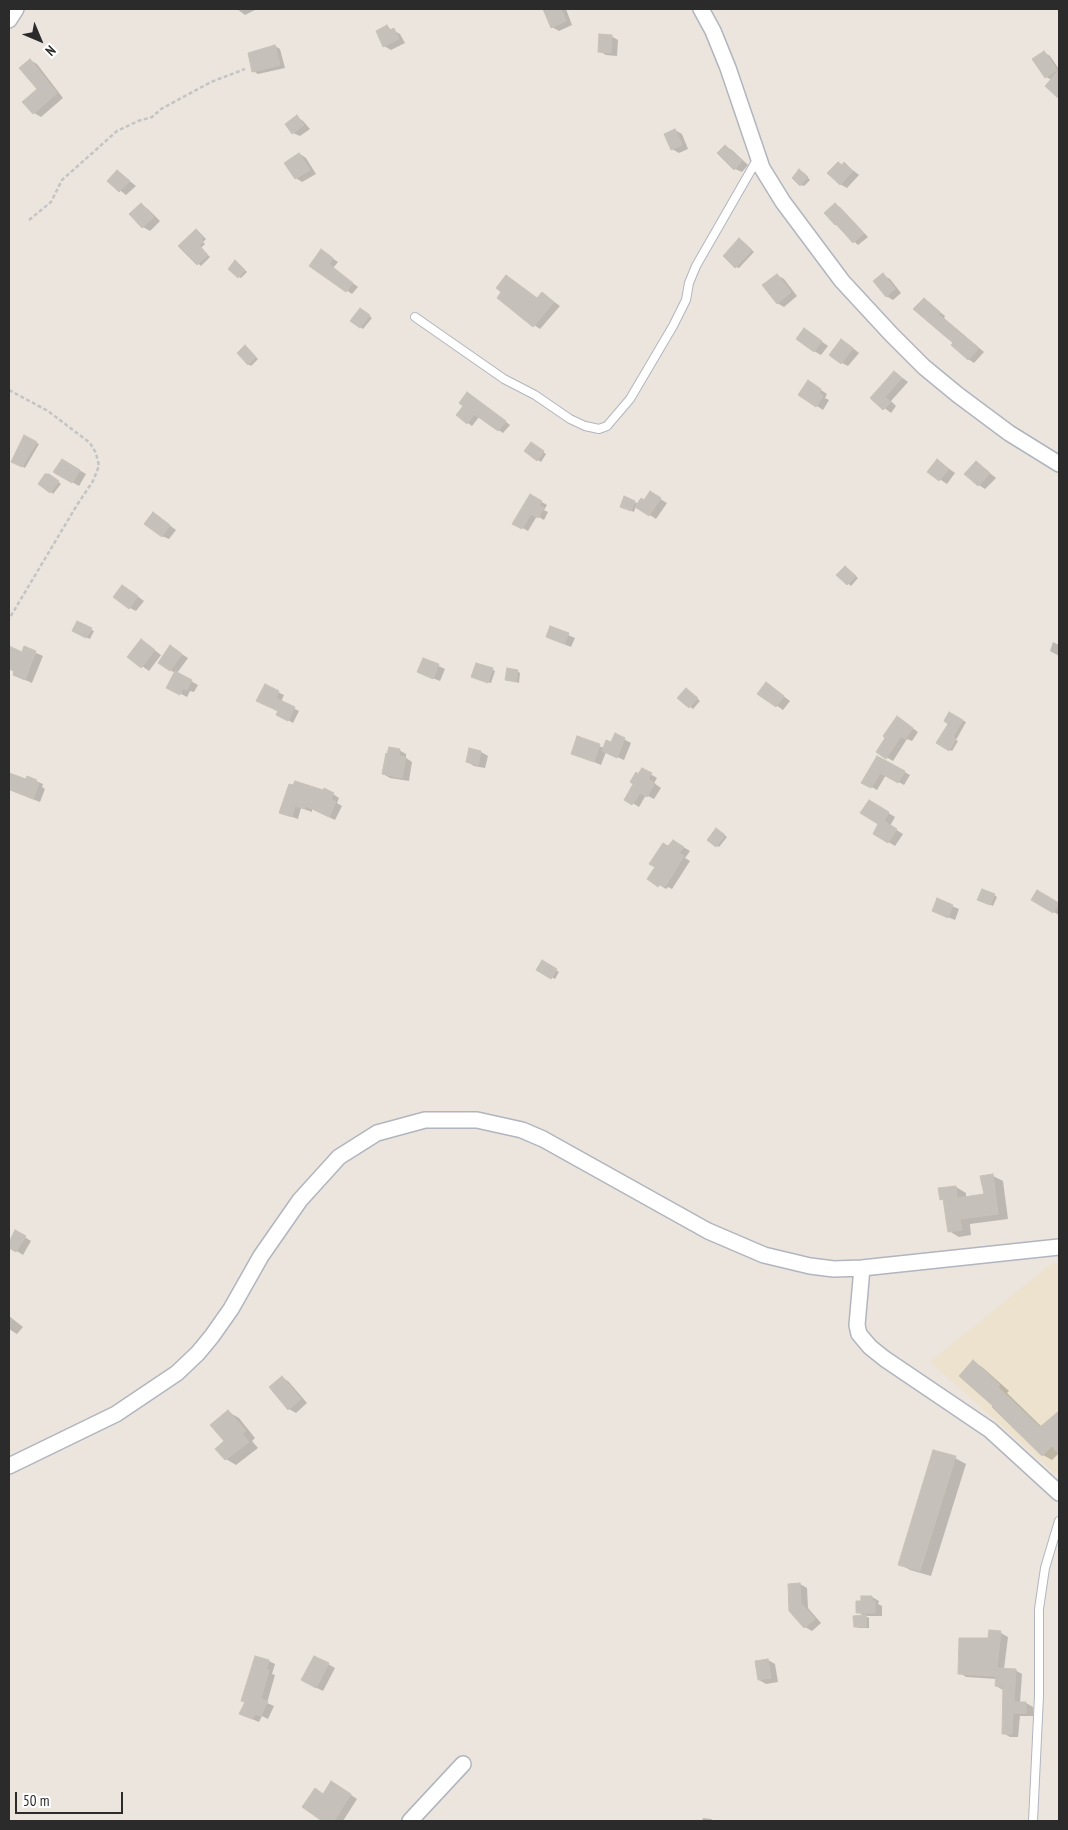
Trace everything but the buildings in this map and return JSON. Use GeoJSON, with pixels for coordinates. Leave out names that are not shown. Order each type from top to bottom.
{"type":"FeatureCollection","features":[{"type":"Feature","properties":{"kind":"street"},"geometry":{"type":"LineString","coordinates":[[9,20],[16,9]]}},
{"type":"Feature","properties":{"kind":"street"},"geometry":{"type":"LineString","coordinates":[[701,9],[713,31],[728,68],[758,158],[783,202],[842,281],[924,367],[1009,434],[1059,464]]}},
{"type":"Feature","properties":{"kind":"street"},"geometry":{"type":"LineString","coordinates":[[9,1466],[116,1414],[177,1372],[198,1354],[212,1336],[231,1309],[261,1256],[300,1200],[339,1157],[377,1133],[425,1120],[468,1119],[522,1130],[543,1139],[708,1231],[764,1254],[810,1266],[834,1269],[862,1268],[1059,1247]]}},
{"type":"Feature","properties":{"kind":"street"},"geometry":{"type":"LineString","coordinates":[[862,1268],[858,1325],[859,1334],[870,1348],[990,1430],[1059,1493]]}},
{"type":"Feature","properties":{"kind":"street"},"geometry":{"type":"LineString","coordinates":[[410,1821],[463,1764]]}},
{"type":"Feature","properties":{"kind":"lane"},"geometry":{"type":"LineString","coordinates":[[415,317],[504,379],[535,395],[570,419],[585,426],[599,429],[607,426],[630,399],[672,326],[686,300],[689,283],[696,266],[758,158]]}},
{"type":"Feature","properties":{"kind":"lane"},"geometry":{"type":"LineString","coordinates":[[1033,1821],[1039,1696],[1039,1609],[1045,1568],[1059,1521]]}},
{"type":"Feature","properties":{"kind":"path"},"geometry":{"type":"LineString","coordinates":[[29,220],[51,202],[62,180],[117,132],[138,121],[152,117],[160,109],[211,82],[245,69]]}},
{"type":"Feature","properties":{"kind":"path"},"geometry":{"type":"LineString","coordinates":[[9,390],[48,411],[90,443],[96,453],[99,466],[93,481],[9,619]]}},
{"type":"Feature","properties":{"kind":"shaded area"},"geometry":{"type":"Polygon","coordinates":[[[1059,1262],[1059,1477],[930,1362],[1051,1264],[1059,1262]]]}}]}
